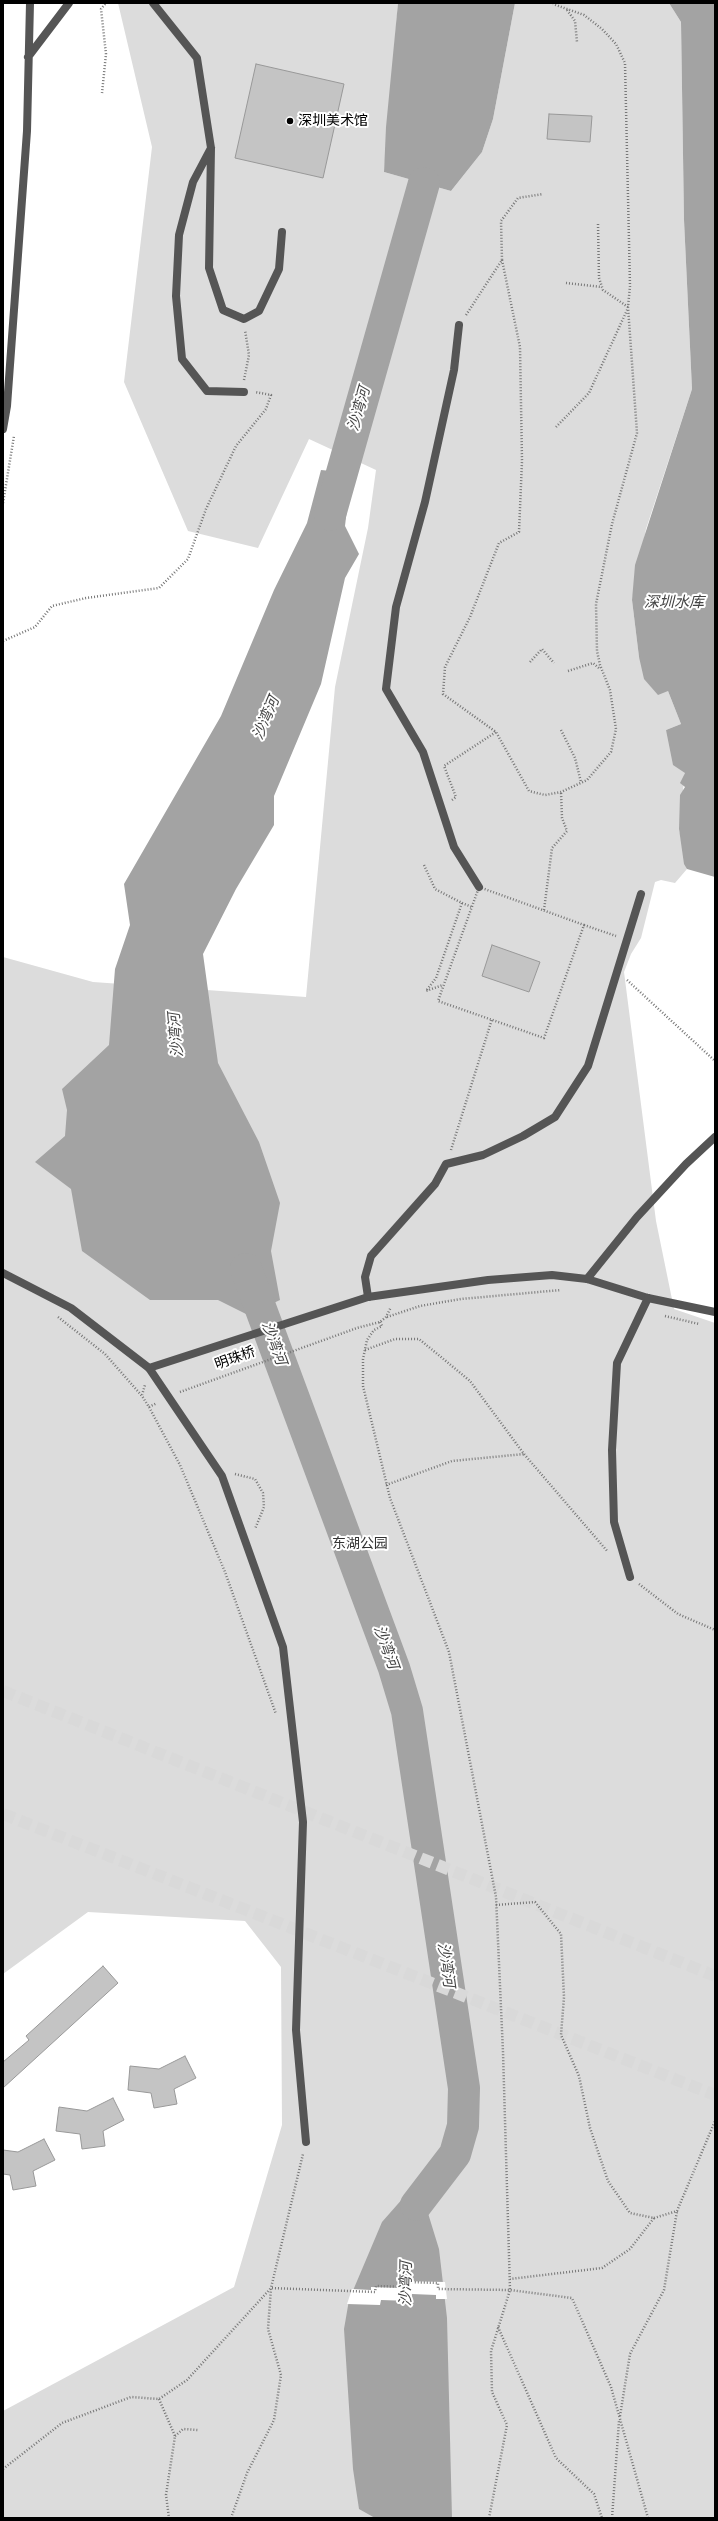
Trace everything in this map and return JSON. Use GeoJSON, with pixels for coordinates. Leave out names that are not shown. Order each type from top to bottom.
{"type":"FeatureCollection","features":[{"type":"Feature","properties":{"kind":"street"},"geometry":{"type":"LineString","coordinates":[[3,429],[7,406],[26,139],[30,3]]}},
{"type":"Feature","properties":{"kind":"street"},"geometry":{"type":"LineString","coordinates":[[28,56],[69,3]]}},
{"type":"Feature","properties":{"kind":"street"},"geometry":{"type":"LineString","coordinates":[[153,3],[197,58],[211,148],[209,268],[223,310],[244,319],[259,311],[279,269],[282,232]]}},
{"type":"Feature","properties":{"kind":"street"},"geometry":{"type":"LineString","coordinates":[[211,148],[193,182],[179,235],[176,296],[182,359],[207,391],[244,392]]}},
{"type":"Feature","properties":{"kind":"street"},"geometry":{"type":"LineString","coordinates":[[460,325],[454,370],[425,502],[396,607],[386,689],[423,752],[454,847],[479,887]]}},
{"type":"Feature","properties":{"kind":"street"},"geometry":{"type":"LineString","coordinates":[[368,1297],[365,1277],[371,1256],[435,1184],[446,1164],[483,1155],[523,1136],[556,1117],[588,1066],[641,894]]}},
{"type":"Feature","properties":{"kind":"street"},"geometry":{"type":"LineString","coordinates":[[587,1279],[638,1217],[686,1164],[715,1136]]}},
{"type":"Feature","properties":{"kind":"street"},"geometry":{"type":"LineString","coordinates":[[3,1273],[71,1308],[150,1368],[220,1473],[283,1647],[303,1822],[296,2030],[306,2142]]}},
{"type":"Feature","properties":{"kind":"street","name":"明珠桥"},"geometry":{"type":"LineString","coordinates":[[150,1368],[368,1297],[488,1280],[552,1275],[587,1279],[648,1298],[715,1312]]}},
{"type":"Feature","properties":{"kind":"street"},"geometry":{"type":"LineString","coordinates":[[630,1577],[614,1522],[612,1450],[617,1363],[648,1298]]}},
{"type":"Feature","properties":{"kind":"path"},"geometry":{"type":"LineString","coordinates":[[102,93],[106,54],[101,9],[106,3]]}},
{"type":"Feature","properties":{"kind":"path"},"geometry":{"type":"LineString","coordinates":[[543,194],[518,198],[501,221],[502,260],[520,347],[522,461],[519,532],[498,543],[470,617],[446,667],[443,694],[496,732],[529,790],[545,795],[561,792],[587,780],[611,752],[616,729],[610,690],[602,671],[597,651],[596,604],[612,524],[638,433],[628,307],[630,278],[624,63],[616,44],[602,29],[584,15],[553,4]]}},
{"type":"Feature","properties":{"kind":"path"},"geometry":{"type":"LineString","coordinates":[[566,9],[575,21],[578,42]]}},
{"type":"Feature","properties":{"kind":"path"},"geometry":{"type":"LineString","coordinates":[[598,224],[599,278],[602,287]]}},
{"type":"Feature","properties":{"kind":"path"},"geometry":{"type":"LineString","coordinates":[[460,325],[502,260]]}},
{"type":"Feature","properties":{"kind":"path"},"geometry":{"type":"LineString","coordinates":[[566,283],[602,287],[628,307]]}},
{"type":"Feature","properties":{"kind":"path"},"geometry":{"type":"LineString","coordinates":[[556,427],[589,393],[628,307]]}},
{"type":"Feature","properties":{"kind":"path"},"geometry":{"type":"LineString","coordinates":[[3,641],[35,627],[52,606],[86,598],[159,588],[188,559],[206,509],[236,446],[266,409],[271,395],[244,392],[249,355],[244,319]]}},
{"type":"Feature","properties":{"kind":"path"},"geometry":{"type":"LineString","coordinates":[[530,662],[542,649],[554,663]]}},
{"type":"Feature","properties":{"kind":"path"},"geometry":{"type":"LineString","coordinates":[[568,671],[593,663],[602,671]]}},
{"type":"Feature","properties":{"kind":"path"},"geometry":{"type":"LineString","coordinates":[[561,730],[575,758],[581,782]]}},
{"type":"Feature","properties":{"kind":"path"},"geometry":{"type":"LineString","coordinates":[[456,797],[444,766],[496,732]]}},
{"type":"Feature","properties":{"kind":"path"},"geometry":{"type":"LineString","coordinates":[[544,910],[552,848],[567,831],[562,818],[561,792]]}},
{"type":"Feature","properties":{"kind":"path"},"geometry":{"type":"LineString","coordinates":[[424,865],[435,889],[472,907]]}},
{"type":"Feature","properties":{"kind":"path"},"geometry":{"type":"LineString","coordinates":[[584,925],[544,1038],[438,1000],[479,887],[627,940]]}},
{"type":"Feature","properties":{"kind":"path"},"geometry":{"type":"LineString","coordinates":[[444,985],[426,991],[436,978],[462,903]]}},
{"type":"Feature","properties":{"kind":"path"},"geometry":{"type":"LineString","coordinates":[[617,973],[715,1061]]}},
{"type":"Feature","properties":{"kind":"path"},"geometry":{"type":"LineString","coordinates":[[446,1164],[492,1020]]}},
{"type":"Feature","properties":{"kind":"path"},"geometry":{"type":"LineString","coordinates":[[489,2518],[507,2425],[492,2392],[491,2351],[510,2290],[504,2052],[496,1905],[449,1652],[386,1485],[363,1386],[366,1340],[374,1330],[382,1326],[380,1322],[386,1318],[420,1306],[461,1299],[564,1289],[549,1286]]}},
{"type":"Feature","properties":{"kind":"path"},"geometry":{"type":"LineString","coordinates":[[386,1318],[391,1307],[397,1302]]}},
{"type":"Feature","properties":{"kind":"path"},"geometry":{"type":"LineString","coordinates":[[55,1315],[105,1354],[142,1396],[149,1407],[180,1465],[225,1572],[277,1716]]}},
{"type":"Feature","properties":{"kind":"path","name":"明珠桥"},"geometry":{"type":"LineString","coordinates":[[190,1388],[357,1328],[380,1322]]}},
{"type":"Feature","properties":{"kind":"path"},"geometry":{"type":"LineString","coordinates":[[365,1350],[395,1339],[419,1339],[470,1381],[524,1454],[610,1554]]}},
{"type":"Feature","properties":{"kind":"path"},"geometry":{"type":"LineString","coordinates":[[386,1485],[452,1461],[524,1454]]}},
{"type":"Feature","properties":{"kind":"path"},"geometry":{"type":"LineString","coordinates":[[220,1473],[233,1473],[254,1479],[263,1492],[264,1507],[257,1526],[246,1543]]}},
{"type":"Feature","properties":{"kind":"path"},"geometry":{"type":"LineString","coordinates":[[630,1577],[678,1614],[715,1630]]}},
{"type":"Feature","properties":{"kind":"path"},"geometry":{"type":"LineString","coordinates":[[496,1905],[535,1902],[561,1934],[564,1997],[561,2035],[579,2076],[590,2128],[608,2181],[630,2213],[654,2218],[676,2211]]}},
{"type":"Feature","properties":{"kind":"path"},"geometry":{"type":"LineString","coordinates":[[612,2518],[620,2419],[630,2354],[664,2290],[676,2211],[715,2122]]}},
{"type":"Feature","properties":{"kind":"path"},"geometry":{"type":"LineString","coordinates":[[230,2518],[247,2473],[274,2420],[281,2375],[268,2329],[271,2288],[306,2142]]}},
{"type":"Feature","properties":{"kind":"path"},"geometry":{"type":"LineString","coordinates":[[510,2280],[602,2268],[630,2249],[654,2218]]}},
{"type":"Feature","properties":{"kind":"path"},"geometry":{"type":"LineString","coordinates":[[3,2469],[62,2423],[131,2397],[158,2399],[187,2380],[271,2288],[375,2292],[376,2286],[409,2287],[409,2282],[438,2283],[438,2289],[510,2290],[572,2298],[611,2387],[648,2518]]}},
{"type":"Feature","properties":{"kind":"path"},"geometry":{"type":"LineString","coordinates":[[498,2326],[556,2458],[594,2494],[602,2518]]}},
{"type":"Feature","properties":{"kind":"path"},"geometry":{"type":"LineString","coordinates":[[158,2399],[175,2436],[166,2495],[169,2518]]}},
{"type":"Feature","properties":{"kind":"path"},"geometry":{"type":"LineString","coordinates":[[175,2436],[183,2429],[198,2430]]}},
{"type":"Feature","properties":{"kind":"green space","name":"东湖公园"},"geometry":{"type":"Polygon","coordinates":[[[118,3],[398,3],[384,172],[451,191],[482,152],[493,119],[515,3],[669,3],[681,22],[684,220],[692,389],[646,529],[632,600],[639,657],[668,691],[681,724],[666,730],[685,772],[679,829],[687,869],[675,883],[661,880],[655,882],[641,938],[631,954],[624,972],[656,1221],[674,1309],[715,1323],[715,2518],[3,2518],[3,2411],[234,2287],[282,2125],[281,1967],[245,1921],[88,1912],[3,1974],[3,957],[93,982],[306,997],[335,687],[368,528],[376,470],[309,439],[258,548],[188,531],[124,382],[152,147],[118,3]]]}},
{"type":"Feature","properties":{"kind":"water"},"geometry":{"type":"Polygon","coordinates":[[[398,3],[515,3],[493,119],[482,152],[451,191],[384,172],[386,127],[398,3]]]}},
{"type":"Feature","properties":{"kind":"water","name":"深圳水库"},"geometry":{"type":"Polygon","coordinates":[[[669,3],[715,3],[715,877],[687,869],[684,864],[679,829],[680,795],[685,787],[680,783],[685,773],[673,765],[666,730],[681,724],[668,691],[658,695],[644,679],[639,657],[632,600],[635,565],[692,389],[684,220],[681,22],[669,3]]]}},
{"type":"Feature","properties":{"kind":"water"},"geometry":{"type":"Polygon","coordinates":[[[321,470],[351,473],[345,526],[359,554],[345,578],[321,684],[274,796],[274,825],[236,889],[203,954],[218,1063],[259,1142],[280,1203],[271,1251],[280,1300],[248,1315],[218,1300],[150,1300],[82,1251],[71,1189],[35,1162],[65,1136],[67,1110],[62,1089],[109,1045],[115,969],[130,925],[124,884],[221,716],[274,590],[307,523],[321,470]]]}},
{"type":"Feature","properties":{"kind":"water"},"geometry":{"type":"Polygon","coordinates":[[[441,2155],[445,2186],[427,2210],[439,2249],[447,2318],[452,2518],[375,2518],[359,2509],[353,2469],[344,2329],[349,2300],[382,2222],[441,2155]]]}},
{"type":"Feature","properties":{"kind":"pier"},"geometry":{"type":"Polygon","coordinates":[[[401,2281],[445,2282],[447,2299],[436,2299],[436,2295],[412,2294],[411,2301],[381,2300],[380,2305],[347,2304],[352,2289],[371,2290],[371,2287],[401,2288],[401,2281]]]}},
{"type":"Feature","properties":{"kind":"building","name":"深圳美术馆"},"geometry":{"type":"Polygon","coordinates":[[[256,64],[344,84],[323,178],[235,158],[256,64]]]}},
{"type":"Feature","properties":{"kind":"building"},"geometry":{"type":"Polygon","coordinates":[[[549,114],[592,116],[590,142],[547,139],[549,114]]]}},
{"type":"Feature","properties":{"kind":"building"},"geometry":{"type":"Polygon","coordinates":[[[492,945],[540,962],[529,992],[482,976],[492,945]]]}},
{"type":"Feature","properties":{"kind":"building"},"geometry":{"type":"Polygon","coordinates":[[[103,1966],[118,1983],[3,2088],[3,2062],[29,2040],[26,2036],[103,1966]]]}},
{"type":"Feature","properties":{"kind":"building"},"geometry":{"type":"Polygon","coordinates":[[[185,2056],[196,2078],[174,2089],[177,2104],[154,2108],[151,2093],[128,2090],[130,2066],[159,2069],[185,2056]]]}},
{"type":"Feature","properties":{"kind":"building"},"geometry":{"type":"Polygon","coordinates":[[[113,2098],[124,2120],[103,2131],[105,2146],[82,2149],[80,2134],[56,2131],[59,2107],[87,2111],[113,2098]]]}},
{"type":"Feature","properties":{"kind":"building"},"geometry":{"type":"Polygon","coordinates":[[[44,2139],[55,2160],[33,2171],[36,2186],[13,2190],[10,2175],[3,2174],[3,2150],[18,2152],[44,2139]]]}},
{"type":"Feature","properties":{"kind":"waterway","name":"沙湾河"},"geometry":{"type":"LineString","coordinates":[[330,515],[424,183]]}},
{"type":"Feature","properties":{"kind":"waterway","name":"沙湾河"},"geometry":{"type":"LineString","coordinates":[[246,1269],[394,1668],[407,1711],[464,2088],[463,2126],[455,2154],[416,2205]]}},
{"type":"Feature","properties":{"kind":"tunnel"},"geometry":{"type":"LineString","coordinates":[[3,1691],[715,1976]]}},
{"type":"Feature","properties":{"kind":"tunnel"},"geometry":{"type":"LineString","coordinates":[[3,1814],[715,2095]]}},
{"type":"Feature","properties":{"kind":"place","name":"深圳美术馆"},"geometry":{"type":"Point","coordinates":[290,121]}}]}
